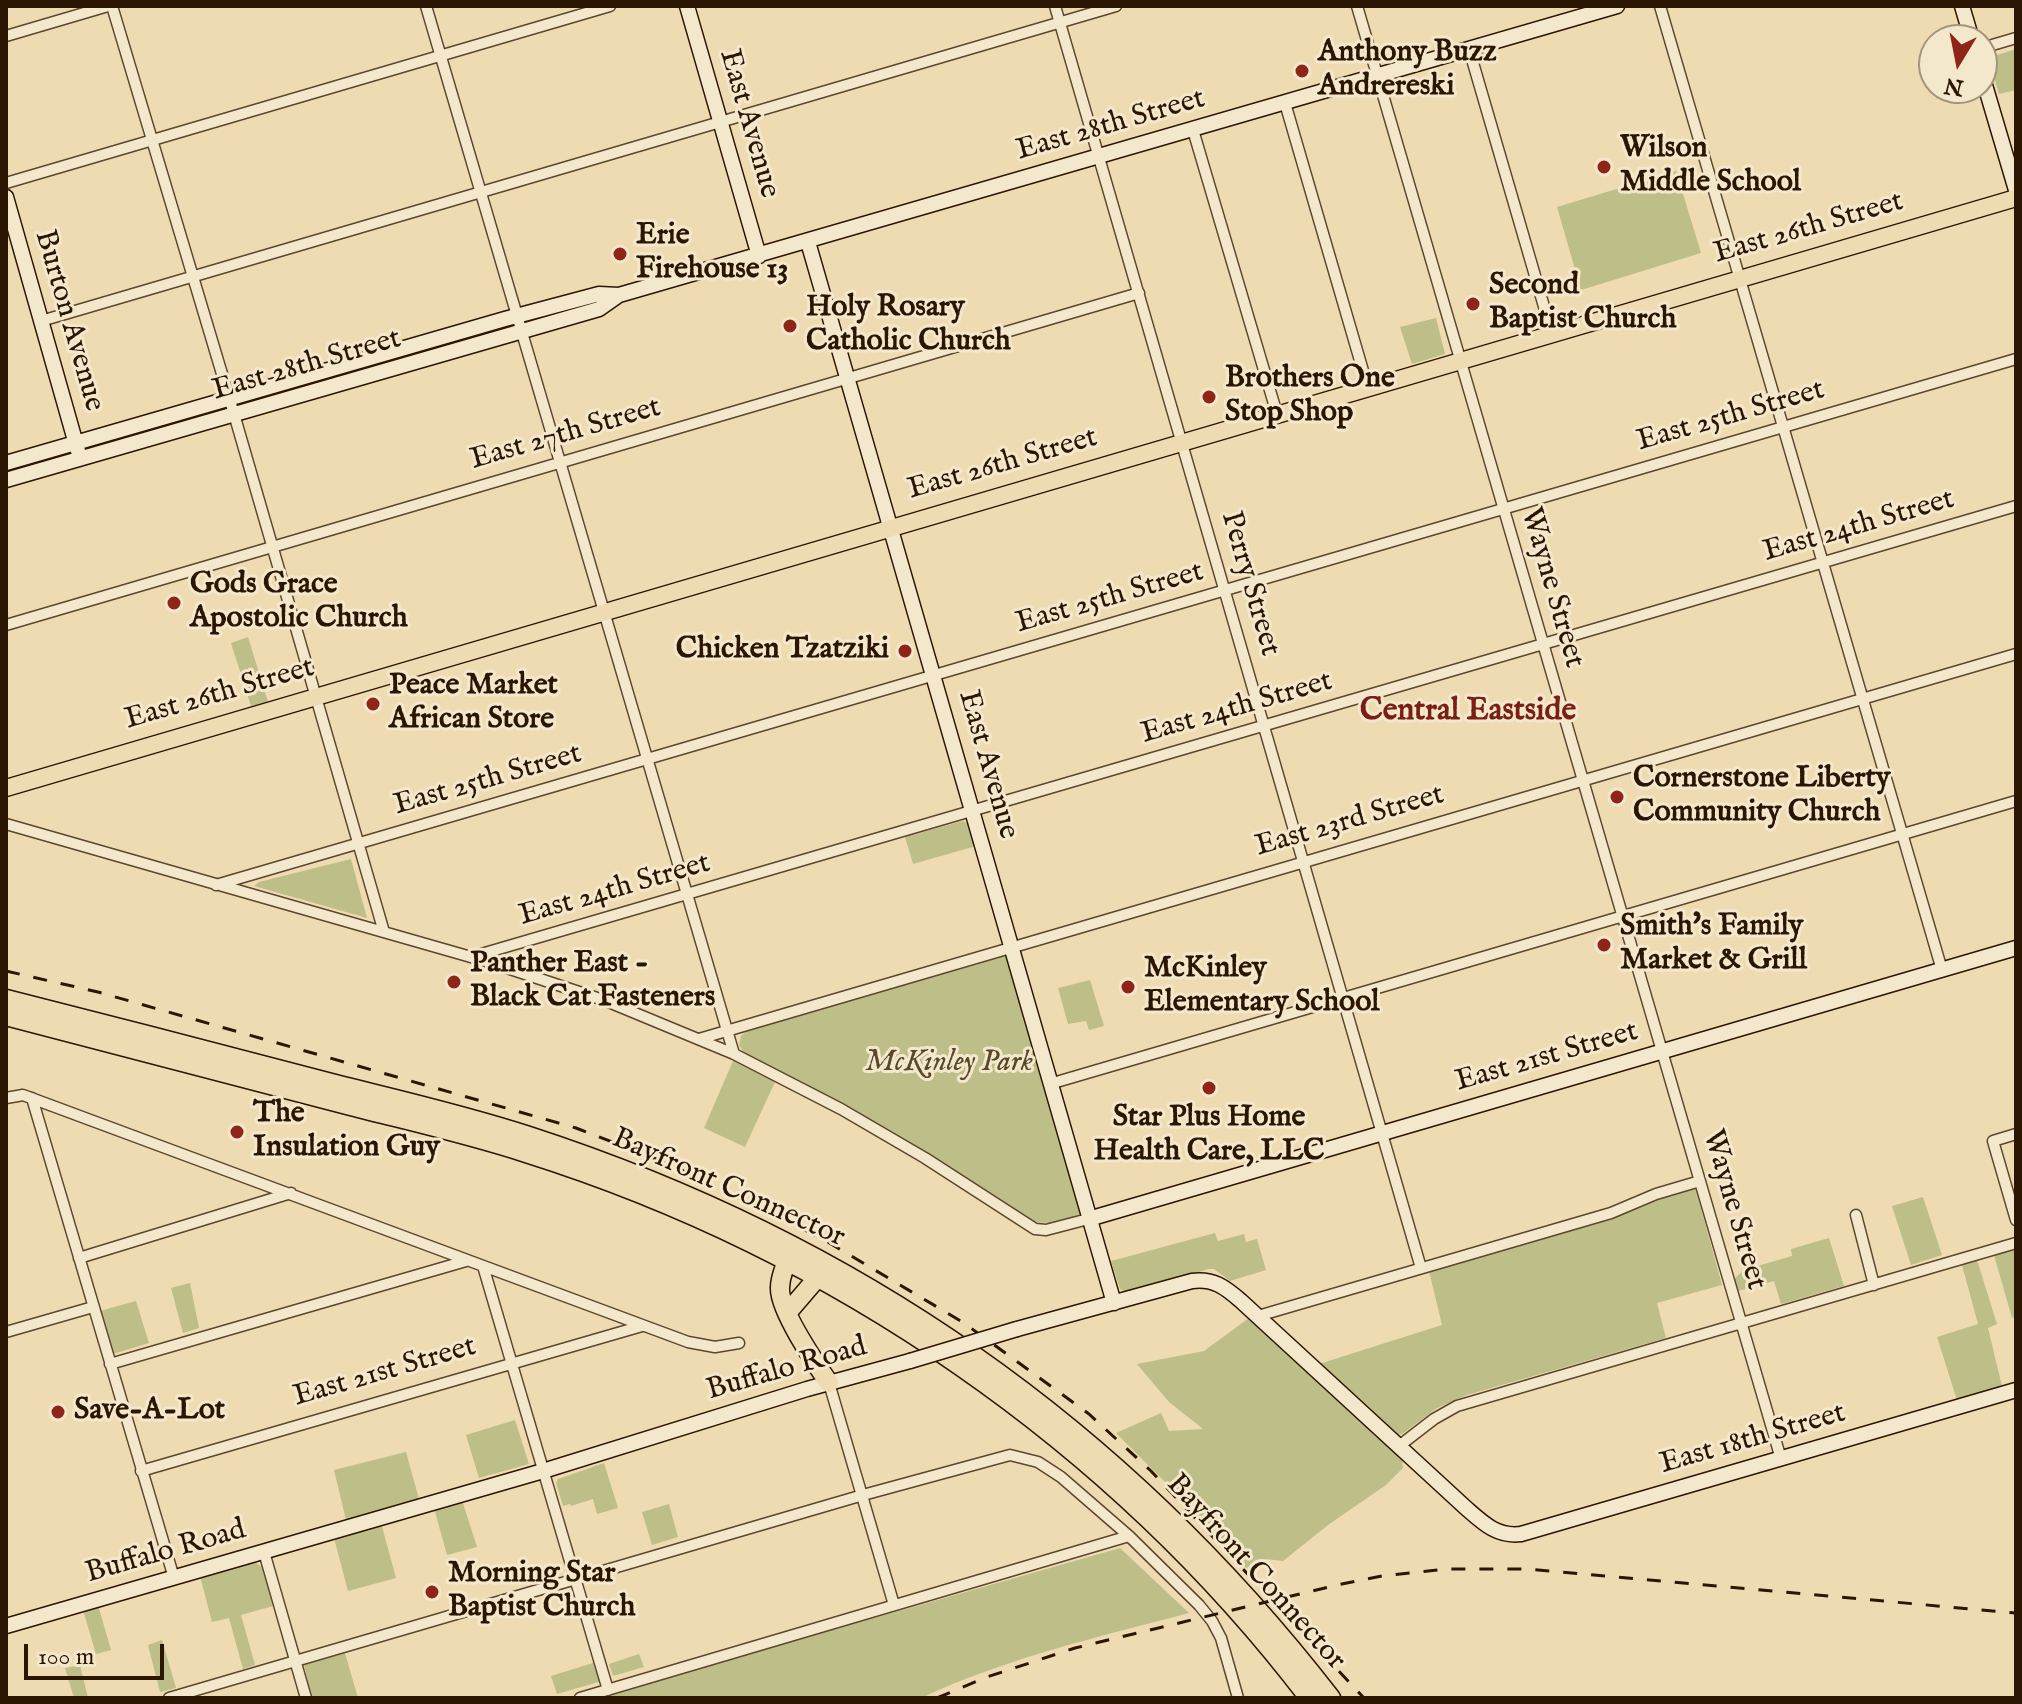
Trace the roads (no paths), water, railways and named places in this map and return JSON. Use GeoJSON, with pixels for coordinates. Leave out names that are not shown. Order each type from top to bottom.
{"type":"FeatureCollection","features":[{"type":"Feature","properties":{"kind":"highway","name":"Bayfront Connector"},"geometry":{"type":"LineString","coordinates":[[6,999],[528,1135],[690,1196],[791,1253],[877,1291],[946,1335],[1042,1404],[1096,1448],[1158,1504],[1225,1572],[1331,1698]]}},
{"type":"Feature","properties":{"kind":"highway","name":"Bayfront Connector"},"geometry":{"type":"LineString","coordinates":[[6,1016],[527,1153],[643,1195],[730,1233],[791,1253],[818,1277],[959,1364],[1094,1469],[1217,1588],[1309,1698]]}},
{"type":"Feature","properties":{"kind":"highway"},"geometry":{"type":"LineString","coordinates":[[791,1253],[780,1297],[802,1342],[829,1383]]}},
{"type":"Feature","properties":{"kind":"highway"},"geometry":{"type":"LineString","coordinates":[[788,1312],[818,1277]]}},
{"type":"Feature","properties":{"kind":"main road","name":"East 26th Street"},"geometry":{"type":"LineString","coordinates":[[6,788],[2016,198]]}},
{"type":"Feature","properties":{"kind":"street"},"geometry":{"type":"LineString","coordinates":[[6,36],[110,6],[234,414],[384,932]]}},
{"type":"Feature","properties":{"kind":"street"},"geometry":{"type":"LineString","coordinates":[[426,6],[734,1054]]}},
{"type":"Feature","properties":{"kind":"street"},"geometry":{"type":"LineString","coordinates":[[6,183],[610,6]]}},
{"type":"Feature","properties":{"kind":"street","name":"East Avenue"},"geometry":{"type":"LineString","coordinates":[[687,6],[759,256]]}},
{"type":"Feature","properties":{"kind":"street","name":"Perry Street"},"geometry":{"type":"LineString","coordinates":[[1055,6],[1421,1268]]}},
{"type":"Feature","properties":{"kind":"street"},"geometry":{"type":"LineString","coordinates":[[41,321],[1116,6]]}},
{"type":"Feature","properties":{"kind":"street","name":"Wayne Street"},"geometry":{"type":"LineString","coordinates":[[1357,6],[1781,1459]]}},
{"type":"Feature","properties":{"kind":"street","name":"East 28th Street"},"geometry":{"type":"LineString","coordinates":[[6,480],[234,414],[519,324],[599,294],[619,295],[759,256],[1617,6]]}},
{"type":"Feature","properties":{"kind":"street"},"geometry":{"type":"LineString","coordinates":[[1660,6],[1942,970]]}},
{"type":"Feature","properties":{"kind":"street"},"geometry":{"type":"LineString","coordinates":[[1469,49],[1552,334]]}},
{"type":"Feature","properties":{"kind":"street"},"geometry":{"type":"LineString","coordinates":[[1285,103],[1368,388]]}},
{"type":"Feature","properties":{"kind":"street"},"geometry":{"type":"LineString","coordinates":[[1991,104],[2016,190]]}},
{"type":"Feature","properties":{"kind":"street"},"geometry":{"type":"LineString","coordinates":[[1193,130],[1277,414]]}},
{"type":"Feature","properties":{"kind":"street","name":"Burton Avenue"},"geometry":{"type":"LineString","coordinates":[[6,197],[80,459]]}},
{"type":"Feature","properties":{"kind":"street","name":"East Avenue"},"geometry":{"type":"LineString","coordinates":[[808,242],[1092,1218],[1114,1303]]}},
{"type":"Feature","properties":{"kind":"street","name":"East 27th Street"},"geometry":{"type":"LineString","coordinates":[[6,625],[1139,293]]}},
{"type":"Feature","properties":{"kind":"street","name":"East 28th Street"},"geometry":{"type":"LineString","coordinates":[[6,463],[229,398],[519,324]]}},
{"type":"Feature","properties":{"kind":"street","name":"East 25th Street"},"geometry":{"type":"LineString","coordinates":[[216,885],[2016,359]]}},
{"type":"Feature","properties":{"kind":"street","name":"East 24th Street"},"geometry":{"type":"LineString","coordinates":[[471,957],[2016,506]]}},
{"type":"Feature","properties":{"kind":"street","name":"East 23rd Street"},"geometry":{"type":"LineString","coordinates":[[699,1039],[2016,654]]}},
{"type":"Feature","properties":{"kind":"street"},"geometry":{"type":"LineString","coordinates":[[1053,1083],[2016,801]]}},
{"type":"Feature","properties":{"kind":"street"},"geometry":{"type":"LineString","coordinates":[[6,824],[471,957],[593,997],[734,1054],[841,1109],[1031,1228],[1046,1230],[1092,1218]]}},
{"type":"Feature","properties":{"kind":"street","name":"East 21st Street"},"geometry":{"type":"LineString","coordinates":[[1092,1218],[2016,948]]}},
{"type":"Feature","properties":{"kind":"street"},"geometry":{"type":"LineString","coordinates":[[6,1098],[19,1095],[32,1098],[644,1326],[704,1346],[739,1343]]}},
{"type":"Feature","properties":{"kind":"street"},"geometry":{"type":"LineString","coordinates":[[32,1098],[174,1578]]}},
{"type":"Feature","properties":{"kind":"street"},"geometry":{"type":"LineString","coordinates":[[2016,1134],[1993,1141],[2016,1220]]}},
{"type":"Feature","properties":{"kind":"street"},"geometry":{"type":"LineString","coordinates":[[1258,1316],[1611,1213],[1656,1194],[1700,1181]]}},
{"type":"Feature","properties":{"kind":"street"},"geometry":{"type":"LineString","coordinates":[[79,1258],[291,1193]]}},
{"type":"Feature","properties":{"kind":"street"},"geometry":{"type":"LineString","coordinates":[[1856,1215],[1874,1285]]}},
{"type":"Feature","properties":{"kind":"street"},"geometry":{"type":"LineString","coordinates":[[1399,1446],[1457,1406],[2016,1243]]}},
{"type":"Feature","properties":{"kind":"street"},"geometry":{"type":"LineString","coordinates":[[110,1364],[466,1261]]}},
{"type":"Feature","properties":{"kind":"street"},"geometry":{"type":"LineString","coordinates":[[483,1266],[608,1690]]}},
{"type":"Feature","properties":{"kind":"street","name":"Buffalo Road"},"geometry":{"type":"LineString","coordinates":[[6,1626],[543,1471],[829,1383],[1192,1281],[1206,1280],[1230,1291],[1466,1508],[1504,1535]]}},
{"type":"Feature","properties":{"kind":"street"},"geometry":{"type":"LineString","coordinates":[[6,1332],[93,1307]]}},
{"type":"Feature","properties":{"kind":"street","name":"East 21st Street"},"geometry":{"type":"LineString","coordinates":[[141,1471],[644,1326]]}},
{"type":"Feature","properties":{"kind":"street"},"geometry":{"type":"LineString","coordinates":[[829,1383],[894,1605]]}},
{"type":"Feature","properties":{"kind":"street","name":"East 18th Street"},"geometry":{"type":"LineString","coordinates":[[1504,1535],[1521,1534],[2016,1390]]}},
{"type":"Feature","properties":{"kind":"street"},"geometry":{"type":"LineString","coordinates":[[169,1698],[995,1457],[1021,1456],[1053,1470],[1129,1536],[1199,1605],[1221,1638],[1238,1698]]}},
{"type":"Feature","properties":{"kind":"street"},"geometry":{"type":"LineString","coordinates":[[580,1698],[1129,1536]]}},
{"type":"Feature","properties":{"kind":"street"},"geometry":{"type":"LineString","coordinates":[[264,1552],[306,1698]]}},
{"type":"Feature","properties":{"kind":"railway"},"geometry":{"type":"LineString","coordinates":[[6,971],[98,992],[576,1128],[669,1164],[821,1238],[964,1323],[1089,1414],[1151,1471],[1364,1698]]}},
{"type":"Feature","properties":{"kind":"railway"},"geometry":{"type":"LineString","coordinates":[[937,1698],[987,1677],[1075,1648],[1337,1585],[1446,1569],[1527,1569],[2016,1613]]}},
{"type":"Feature","properties":{"kind":"place","name":"Anthony Buzz Andrereski"},"geometry":{"type":"Point","coordinates":[1302,71]}},
{"type":"Feature","properties":{"kind":"place","name":"Wilson Middle School"},"geometry":{"type":"Point","coordinates":[1604,167]}},
{"type":"Feature","properties":{"kind":"place","name":"Erie Firehouse 13"},"geometry":{"type":"Point","coordinates":[620,254]}},
{"type":"Feature","properties":{"kind":"place","name":"Second Baptist Church"},"geometry":{"type":"Point","coordinates":[1473,304]}},
{"type":"Feature","properties":{"kind":"place","name":"Holy Rosary Catholic Church"},"geometry":{"type":"Point","coordinates":[790,326]}},
{"type":"Feature","properties":{"kind":"place","name":"Brothers One Stop Shop"},"geometry":{"type":"Point","coordinates":[1209,397]}},
{"type":"Feature","properties":{"kind":"place","name":"Gods Grace Apostolic Church"},"geometry":{"type":"Point","coordinates":[174,603]}},
{"type":"Feature","properties":{"kind":"place","name":"Chicken Tzatziki"},"geometry":{"type":"Point","coordinates":[905,651]}},
{"type":"Feature","properties":{"kind":"place","name":"Peace Market African Store"},"geometry":{"type":"Point","coordinates":[373,704]}},
{"type":"Feature","properties":{"kind":"place","name":"Cornerstone Liberty Community Church"},"geometry":{"type":"Point","coordinates":[1617,797]}},
{"type":"Feature","properties":{"kind":"place","name":"Smith's Family Market & Grill"},"geometry":{"type":"Point","coordinates":[1604,945]}},
{"type":"Feature","properties":{"kind":"place","name":"Panther East - Black Cat Fasteners"},"geometry":{"type":"Point","coordinates":[454,982]}},
{"type":"Feature","properties":{"kind":"place","name":"McKinley Elementary School"},"geometry":{"type":"Point","coordinates":[1128,987]}},
{"type":"Feature","properties":{"kind":"place","name":"Star Plus Home Health Care, LLC"},"geometry":{"type":"Point","coordinates":[1209,1088]}},
{"type":"Feature","properties":{"kind":"place","name":"The Insulation Guy"},"geometry":{"type":"Point","coordinates":[237,1132]}},
{"type":"Feature","properties":{"kind":"place","name":"Save-A-Lot"},"geometry":{"type":"Point","coordinates":[58,1412]}},
{"type":"Feature","properties":{"kind":"place","name":"Morning Star Baptist Church"},"geometry":{"type":"Point","coordinates":[432,1592]}},
{"type":"Feature","properties":{"kind":"district","name":"Central Eastside"},"geometry":{"type":"Point","coordinates":[1468,712]}},
{"type":"Feature","properties":{"kind":"park label","name":"McKinley Park"},"geometry":{"type":"Point","coordinates":[949,1064]}}]}
